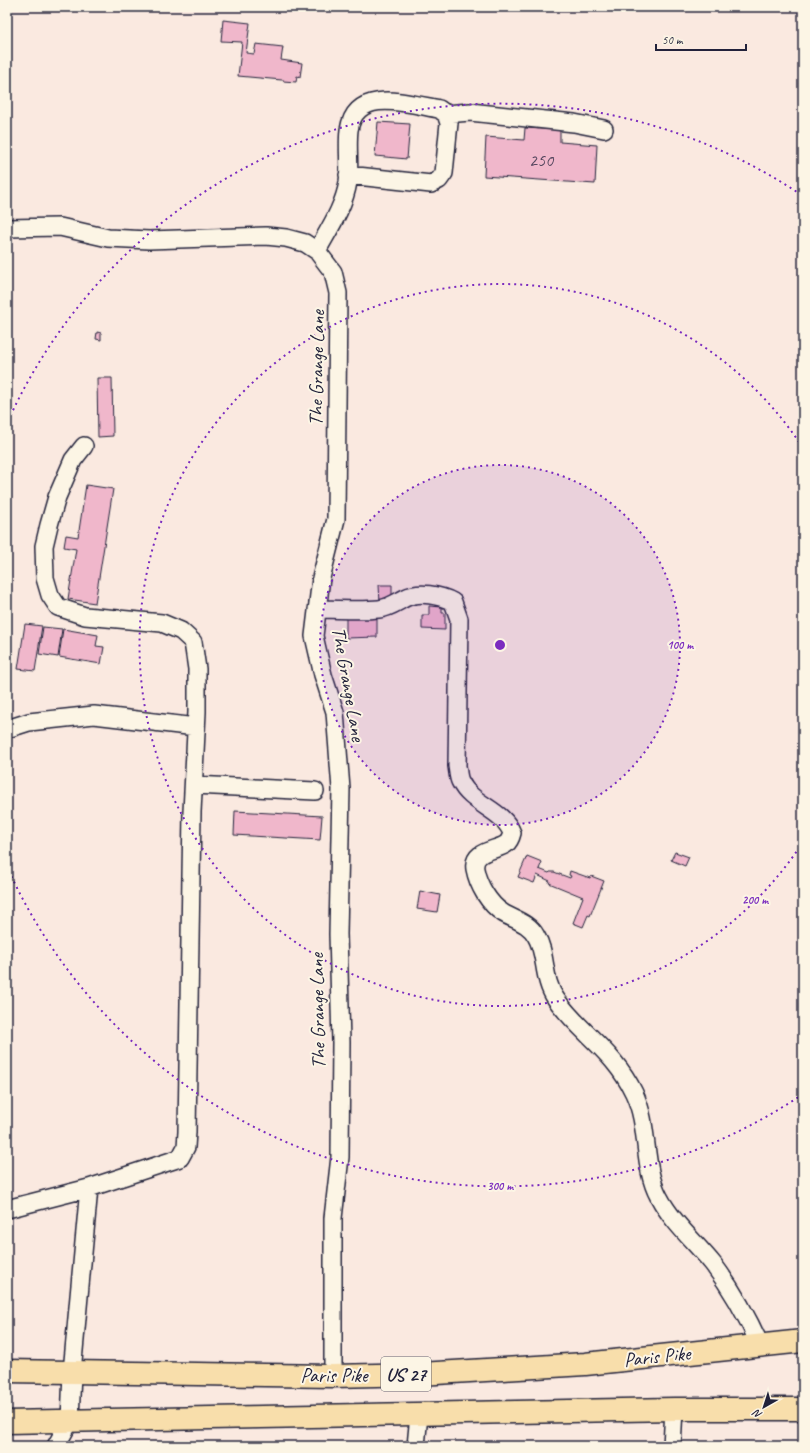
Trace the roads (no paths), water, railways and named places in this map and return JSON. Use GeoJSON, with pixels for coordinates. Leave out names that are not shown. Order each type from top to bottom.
{"type":"FeatureCollection","features":[{"type":"Feature","properties":{"kind":"highway","name":"Paris Pike"},"geometry":{"type":"LineString","coordinates":[[7,1371],[332,1376],[420,1374],[585,1364],[803,1341]]}},
{"type":"Feature","properties":{"kind":"highway","name":"Paris Pike"},"geometry":{"type":"LineString","coordinates":[[7,1422],[803,1409]]}},
{"type":"Feature","properties":{"kind":"street"},"geometry":{"type":"LineString","coordinates":[[317,251],[339,209],[348,182],[348,175],[349,131],[352,119],[362,107],[375,100],[439,108],[446,114],[449,123],[444,173],[439,180],[431,184],[348,175]]}},
{"type":"Feature","properties":{"kind":"street"},"geometry":{"type":"LineString","coordinates":[[446,114],[470,112],[574,123],[604,129]]}},
{"type":"Feature","properties":{"kind":"street","name":"The Grange Lane"},"geometry":{"type":"LineString","coordinates":[[7,228],[60,227],[108,238],[149,240],[266,236],[286,238],[305,243],[317,251],[333,272],[338,293],[336,519],[321,578],[314,636],[323,676],[335,712],[341,789],[338,934],[340,1157],[333,1218],[332,1376]]}},
{"type":"Feature","properties":{"kind":"street"},"geometry":{"type":"LineString","coordinates":[[7,1209],[89,1188],[180,1158],[186,1146],[197,669],[193,642],[181,631],[162,623],[85,616],[58,607],[50,595],[45,578],[44,546],[57,497],[73,460],[84,446]]}},
{"type":"Feature","properties":{"kind":"street"},"geometry":{"type":"LineString","coordinates":[[317,609],[381,609],[395,604],[406,597],[421,595],[441,596],[453,602],[459,619],[457,766],[460,781],[476,800],[504,819],[512,833],[506,844],[483,852],[476,860],[474,867],[478,882],[487,897],[502,912],[528,926],[537,936],[550,989],[571,1017],[604,1049],[621,1069],[642,1113],[652,1183],[659,1198],[713,1264],[743,1307],[760,1345]]}},
{"type":"Feature","properties":{"kind":"street"},"geometry":{"type":"LineString","coordinates":[[7,729],[29,722],[94,714],[196,727]]}},
{"type":"Feature","properties":{"kind":"street"},"geometry":{"type":"LineString","coordinates":[[194,785],[315,790]]}},
{"type":"Feature","properties":{"kind":"street"},"geometry":{"type":"LineString","coordinates":[[56,1446],[70,1421],[72,1372],[89,1188]]}},
{"type":"Feature","properties":{"kind":"street"},"geometry":{"type":"LineString","coordinates":[[672,1446],[674,1410]]}},
{"type":"Feature","properties":{"kind":"street"},"geometry":{"type":"LineString","coordinates":[[416,1446],[420,1415]]}}]}
